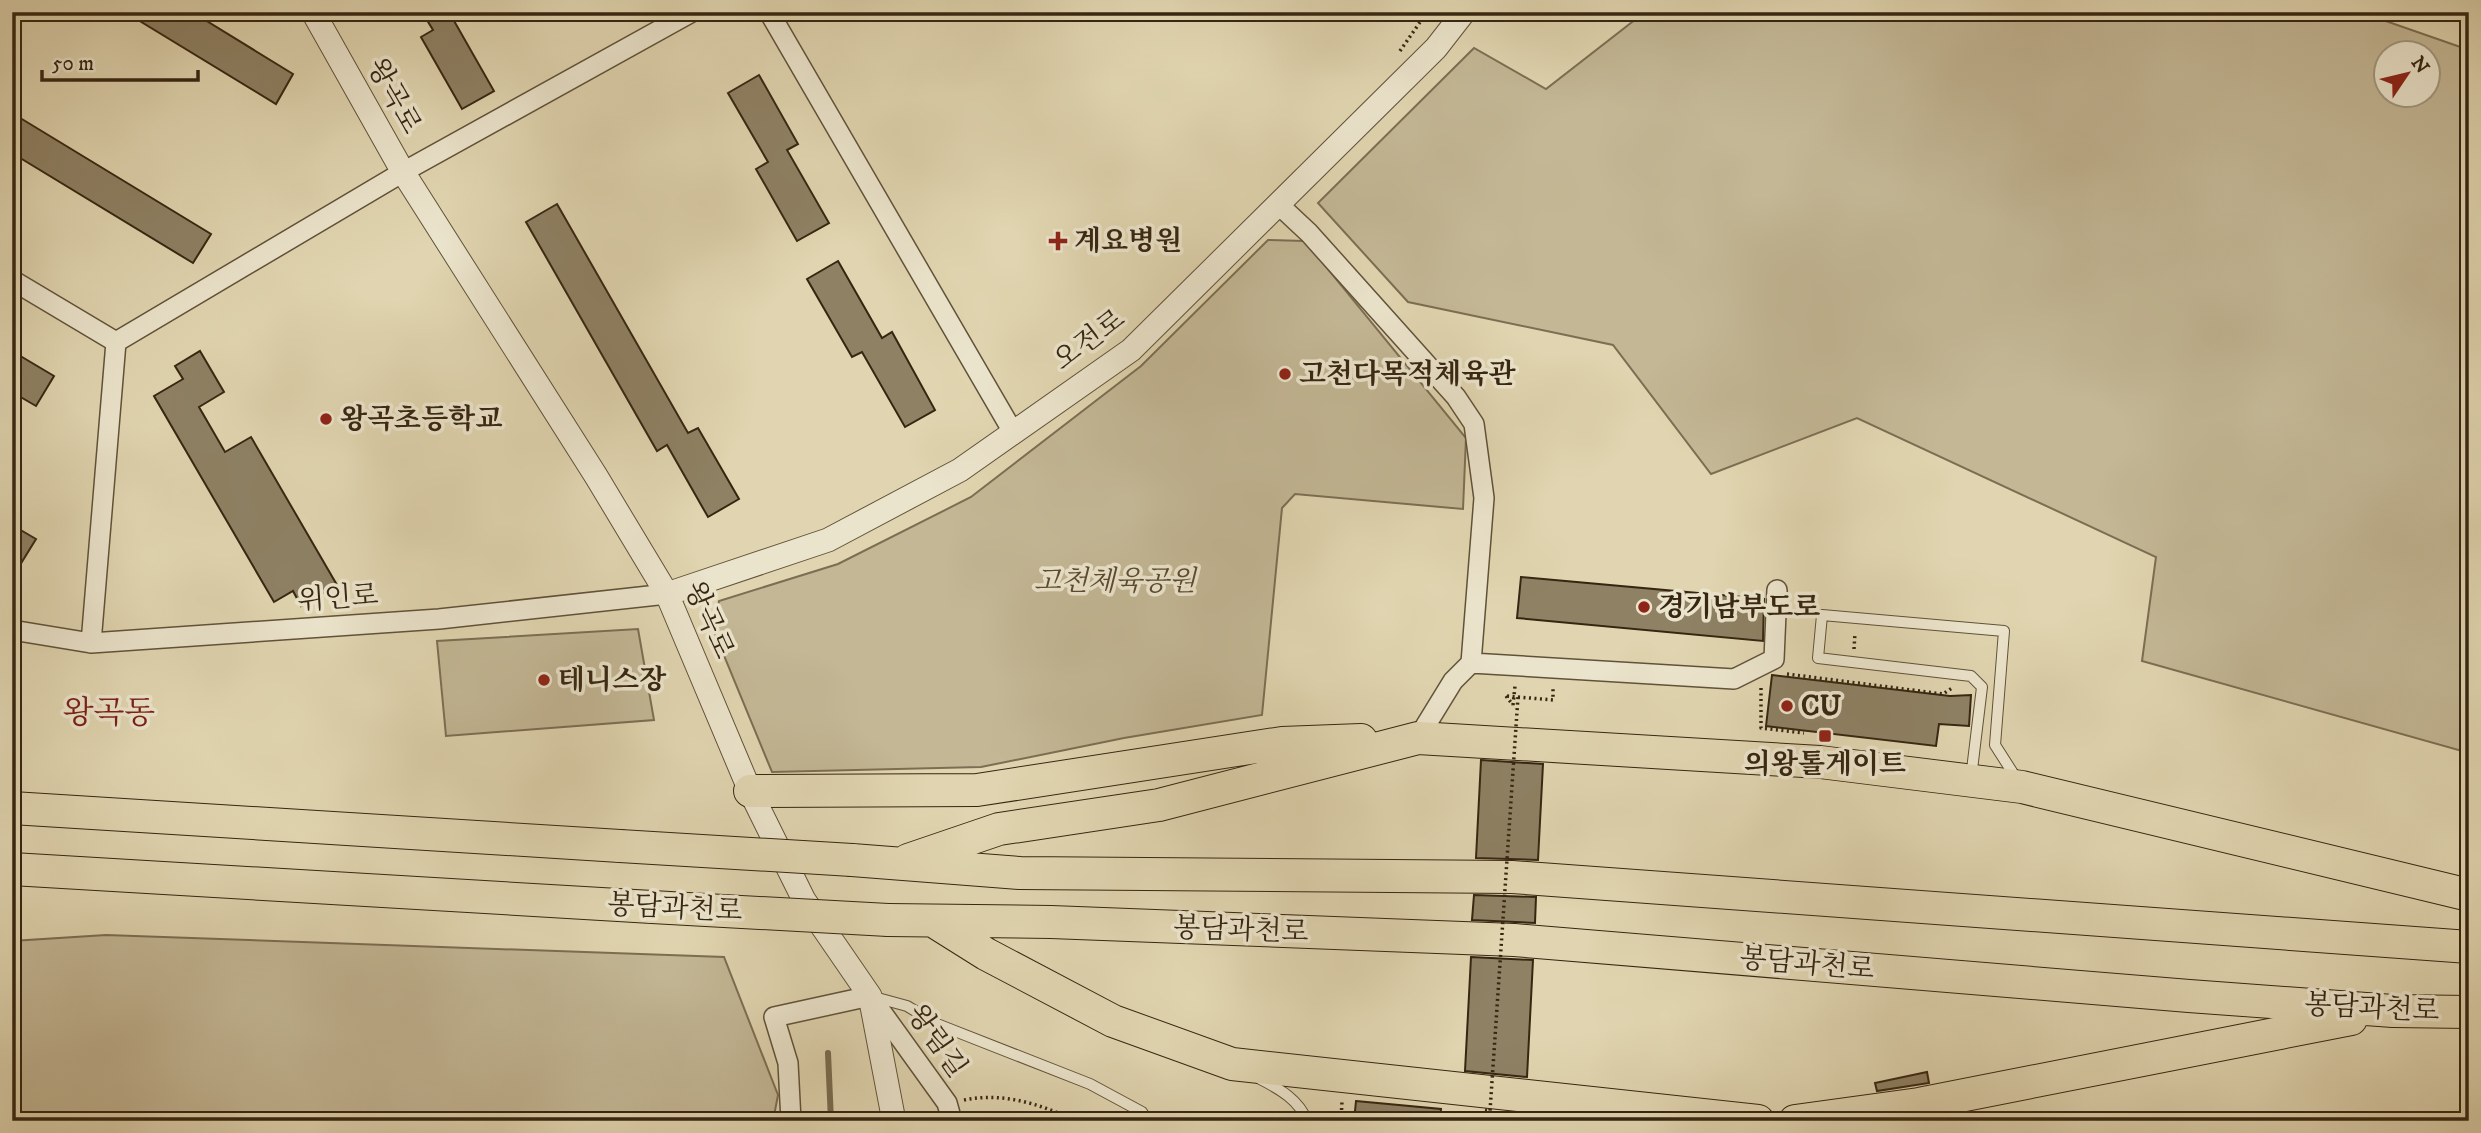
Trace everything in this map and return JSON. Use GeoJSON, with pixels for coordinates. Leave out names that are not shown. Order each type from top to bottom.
{"type":"FeatureCollection","features":[{"type":"Feature","properties":{"kind":"highway"},"geometry":{"type":"LineString","coordinates":[[897,864],[999,829],[1159,805],[1418,738]]}},
{"type":"Feature","properties":{"kind":"highway"},"geometry":{"type":"LineString","coordinates":[[750,791],[977,790],[1282,743],[1418,738],[1821,762],[2022,787],[2469,895]]}},
{"type":"Feature","properties":{"kind":"highway","name":"봉담과천로"},"geometry":{"type":"LineString","coordinates":[[12,808],[852,860],[1020,873],[1512,877],[2469,947]]}},
{"type":"Feature","properties":{"kind":"highway","name":"봉담과천로"},"geometry":{"type":"LineString","coordinates":[[12,869],[888,920],[1051,922],[1514,940],[2393,1011],[2469,1012]]}},
{"type":"Feature","properties":{"kind":"highway"},"geometry":{"type":"LineString","coordinates":[[935,922],[986,954],[1113,1021],[1232,1064],[1674,1116],[1758,1121]]}},
{"type":"Feature","properties":{"kind":"highway"},"geometry":{"type":"LineString","coordinates":[[1795,1121],[1919,1104],[2393,1011]]}},
{"type":"Feature","properties":{"kind":"street","name":"왕곡로"},"geometry":{"type":"LineString","coordinates":[[313,12],[402,172],[596,476],[667,594],[750,791],[804,900],[870,996],[894,1121]]}},
{"type":"Feature","properties":{"kind":"street","name":"왕곡로"},"geometry":{"type":"LineString","coordinates":[[402,172],[692,12]]}},
{"type":"Feature","properties":{"kind":"street"},"geometry":{"type":"LineString","coordinates":[[769,12],[1013,432]]}},
{"type":"Feature","properties":{"kind":"street","name":"오전로"},"geometry":{"type":"LineString","coordinates":[[667,594],[828,540],[960,470],[1131,350],[1436,48],[1464,12]]}},
{"type":"Feature","properties":{"kind":"street"},"geometry":{"type":"LineString","coordinates":[[116,342],[402,172]]}},
{"type":"Feature","properties":{"kind":"street"},"geometry":{"type":"LineString","coordinates":[[1278,204],[1309,233],[1438,377],[1474,424],[1484,498],[1471,663],[1453,681],[1418,738]]}},
{"type":"Feature","properties":{"kind":"street"},"geometry":{"type":"LineString","coordinates":[[12,280],[116,342]]}},
{"type":"Feature","properties":{"kind":"street"},"geometry":{"type":"LineString","coordinates":[[91,643],[116,342]]}},
{"type":"Feature","properties":{"kind":"street"},"geometry":{"type":"LineString","coordinates":[[1471,663],[1734,679],[1774,659],[1777,590]]}},
{"type":"Feature","properties":{"kind":"street","name":"위인로"},"geometry":{"type":"LineString","coordinates":[[12,630],[91,643],[439,619],[667,594]]}},
{"type":"Feature","properties":{"kind":"street"},"geometry":{"type":"LineString","coordinates":[[791,1121],[789,1063],[774,1017],[870,996]]}},
{"type":"Feature","properties":{"kind":"street","name":"왕림길"},"geometry":{"type":"LineString","coordinates":[[870,996],[949,1112]]}},
{"type":"Feature","properties":{"kind":"lane"},"geometry":{"type":"LineString","coordinates":[[1970,780],[1982,687],[1971,676],[1818,658],[1822,615],[2004,631],[1995,745],[2022,787]]}},
{"type":"Feature","properties":{"kind":"lane"},"geometry":{"type":"LineString","coordinates":[[870,996],[906,1006],[937,1024],[1090,1084],[1142,1112],[1148,1121]]}},
{"type":"Feature","properties":{"kind":"lane"},"geometry":{"type":"LineString","coordinates":[[1232,1064],[1278,1088],[1302,1108],[1307,1121]]}},
{"type":"Feature","properties":{"kind":"path"},"geometry":{"type":"LineString","coordinates":[[1396,57],[1427,12]]}},
{"type":"Feature","properties":{"kind":"path"},"geometry":{"type":"LineString","coordinates":[[1784,674],[1943,694],[1971,676]]}},
{"type":"Feature","properties":{"kind":"path"},"geometry":{"type":"LineString","coordinates":[[1761,727],[1761,687],[1766,680]]}},
{"type":"Feature","properties":{"kind":"path"},"geometry":{"type":"LineString","coordinates":[[1528,687],[1515,685],[1513,705],[1506,696],[1518,697],[1553,700],[1554,689],[1541,688]]}},
{"type":"Feature","properties":{"kind":"path"},"geometry":{"type":"LineString","coordinates":[[1485,1110],[1490,1111],[1518,697]]}},
{"type":"Feature","properties":{"kind":"path"},"geometry":{"type":"LineString","coordinates":[[949,1112],[984,1096],[1039,1103],[1076,1121]]}},
{"type":"Feature","properties":{"kind":"path"},"geometry":{"type":"LineString","coordinates":[[1195,1121],[1205,1114],[1230,1121]]}},
{"type":"Feature","properties":{"kind":"green space"},"geometry":{"type":"Polygon","coordinates":[[[1645,12],[2360,12],[2435,38],[2372,38],[2372,108],[2442,108],[2442,41],[2469,50],[2469,753],[2142,661],[2156,557],[1857,418],[1711,474],[1613,345],[1408,302],[1318,203],[1474,48],[1546,89],[1645,12]]]}},
{"type":"Feature","properties":{"kind":"green space","name":"고천체육공원"},"geometry":{"type":"Polygon","coordinates":[[[1268,240],[1305,241],[1466,438],[1463,509],[1295,494],[1282,508],[1262,715],[1124,738],[981,767],[772,772],[713,629],[719,601],[838,564],[971,497],[1141,366],[1268,240]]]}},
{"type":"Feature","properties":{"kind":"green space","name":"테니스장"},"geometry":{"type":"Polygon","coordinates":[[[638,629],[654,720],[446,736],[437,641],[638,629]]]}},
{"type":"Feature","properties":{"kind":"green space"},"geometry":{"type":"Polygon","coordinates":[[[106,935],[724,957],[778,1095],[773,1121],[12,1121],[12,941],[106,935]]]}},
{"type":"Feature","properties":{"kind":"building"},"geometry":{"type":"Polygon","coordinates":[[[125,12],[192,12],[293,74],[276,104],[125,12]]]}},
{"type":"Feature","properties":{"kind":"building"},"geometry":{"type":"Polygon","coordinates":[[[422,12],[449,12],[494,91],[462,109],[421,37],[433,30],[422,12]]]}},
{"type":"Feature","properties":{"kind":"building"},"geometry":{"type":"Polygon","coordinates":[[[759,75],[798,144],[787,150],[829,223],[797,241],[756,169],[768,162],[728,93],[759,75]]]}},
{"type":"Feature","properties":{"kind":"building"},"geometry":{"type":"Polygon","coordinates":[[[12,113],[211,234],[193,263],[12,153],[12,113]]]}},
{"type":"Feature","properties":{"kind":"building"},"geometry":{"type":"Polygon","coordinates":[[[557,204],[688,433],[698,428],[739,499],[708,517],[667,445],[657,451],[526,222],[557,204]]]}},
{"type":"Feature","properties":{"kind":"building"},"geometry":{"type":"Polygon","coordinates":[[[838,261],[882,338],[892,332],[935,410],[905,427],[862,352],[852,357],[807,279],[838,261]]]}},
{"type":"Feature","properties":{"kind":"building"},"geometry":{"type":"Polygon","coordinates":[[[12,351],[54,376],[36,406],[12,392],[12,351]]]}},
{"type":"Feature","properties":{"kind":"building"},"geometry":{"type":"Polygon","coordinates":[[[200,351],[224,392],[199,407],[225,452],[251,437],[337,585],[301,606],[293,591],[274,602],[154,396],[183,379],[175,366],[200,351]]]}},
{"type":"Feature","properties":{"kind":"building"},"geometry":{"type":"Polygon","coordinates":[[[12,525],[36,539],[12,578],[12,525]]]}},
{"type":"Feature","properties":{"kind":"building","name":"경기남부도로"},"geometry":{"type":"Polygon","coordinates":[[[1521,577],[1764,599],[1763,641],[1517,618],[1521,577]]]}},
{"type":"Feature","properties":{"kind":"building"},"geometry":{"type":"Polygon","coordinates":[[[1772,675],[1950,696],[1971,695],[1969,726],[1939,724],[1936,746],[1766,726],[1772,675]]]}},
{"type":"Feature","properties":{"kind":"building"},"geometry":{"type":"Polygon","coordinates":[[[1481,760],[1543,764],[1538,860],[1476,858],[1481,760]]]}},
{"type":"Feature","properties":{"kind":"building"},"geometry":{"type":"Polygon","coordinates":[[[1474,895],[1536,897],[1535,923],[1472,920],[1474,895]]]}},
{"type":"Feature","properties":{"kind":"building"},"geometry":{"type":"Polygon","coordinates":[[[1471,957],[1533,960],[1527,1077],[1465,1071],[1471,957]]]}},
{"type":"Feature","properties":{"kind":"building"},"geometry":{"type":"Polygon","coordinates":[[[1927,1072],[1929,1083],[1877,1091],[1875,1083],[1927,1072]]]}},
{"type":"Feature","properties":{"kind":"building"},"geometry":{"type":"Polygon","coordinates":[[[1356,1101],[1441,1109],[1440,1121],[1354,1121],[1356,1101]]]}},
{"type":"Feature","properties":{"kind":"waterway"},"geometry":{"type":"LineString","coordinates":[[828,1053],[831,1121]]}},
{"type":"Feature","properties":{"kind":"place","name":"계요병원"},"geometry":{"type":"Point","coordinates":[1058,241]}},
{"type":"Feature","properties":{"kind":"place","name":"고천다목적체육관"},"geometry":{"type":"Point","coordinates":[1285,374]}},
{"type":"Feature","properties":{"kind":"place","name":"왕곡초등학교"},"geometry":{"type":"Point","coordinates":[326,419]}},
{"type":"Feature","properties":{"kind":"place","name":"경기남부도로"},"geometry":{"type":"Point","coordinates":[1644,607]}},
{"type":"Feature","properties":{"kind":"place","name":"테니스장"},"geometry":{"type":"Point","coordinates":[544,680]}},
{"type":"Feature","properties":{"kind":"place","name":"CU"},"geometry":{"type":"Point","coordinates":[1787,706]}},
{"type":"Feature","properties":{"kind":"place","name":"의왕톨게이트"},"geometry":{"type":"Point","coordinates":[1825,736]}},
{"type":"Feature","properties":{"kind":"district","name":"왕곡동"},"geometry":{"type":"Point","coordinates":[109,714]}}]}
